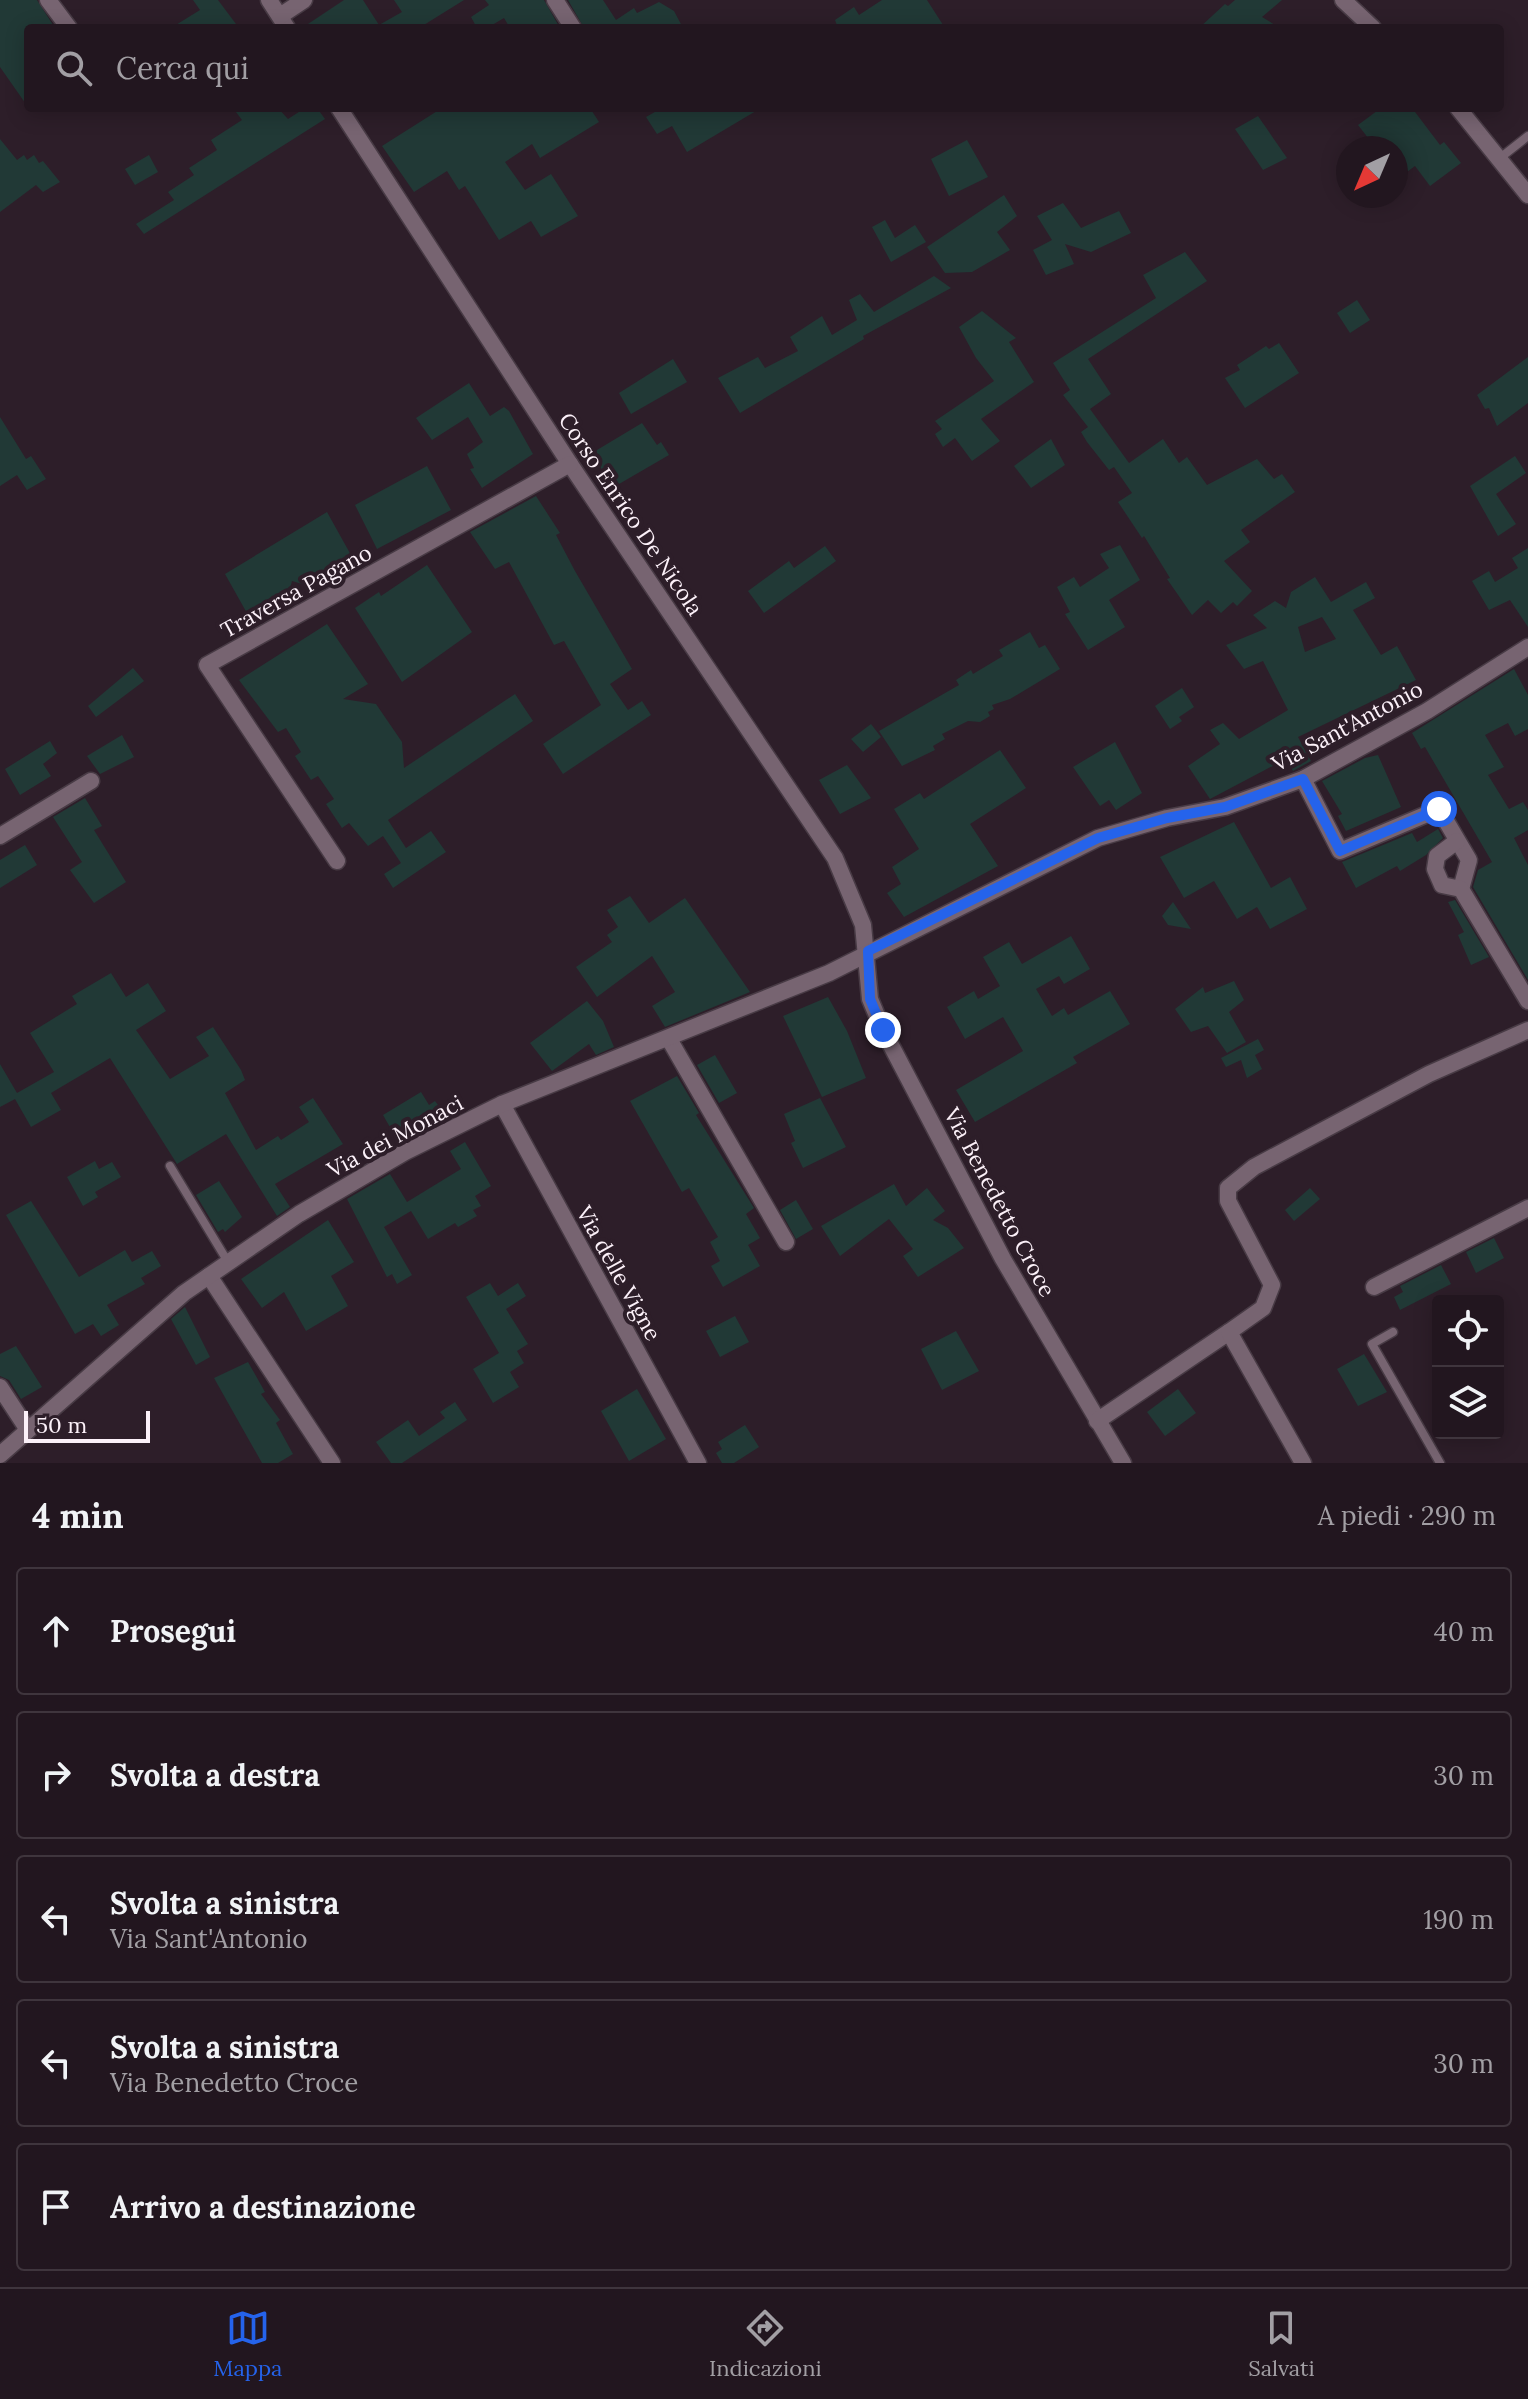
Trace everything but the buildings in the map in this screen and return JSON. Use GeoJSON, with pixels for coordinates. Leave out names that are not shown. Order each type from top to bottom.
{"type":"FeatureCollection","features":[{"type":"Feature","properties":{"kind":"street"},"geometry":{"type":"LineString","coordinates":[[48,0],[66,24]]}},
{"type":"Feature","properties":{"kind":"street"},"geometry":{"type":"LineString","coordinates":[[269,0],[284,22],[304,0]]}},
{"type":"Feature","properties":{"kind":"street"},"geometry":{"type":"LineString","coordinates":[[555,0],[570,24]]}},
{"type":"Feature","properties":{"kind":"street"},"geometry":{"type":"LineString","coordinates":[[1343,0],[1369,24]]}},
{"type":"Feature","properties":{"kind":"street","name":"Corso Enrico De Nicola"},"geometry":{"type":"LineString","coordinates":[[342,112],[570,464],[835,858],[851,891],[868,951]]}},
{"type":"Feature","properties":{"kind":"street"},"geometry":{"type":"LineString","coordinates":[[1461,112],[1528,195]]}},
{"type":"Feature","properties":{"kind":"street","name":"Traversa Pagano"},"geometry":{"type":"LineString","coordinates":[[337,861],[207,665],[570,464]]}},
{"type":"Feature","properties":{"kind":"street","name":"Via Sant'Antonio"},"geometry":{"type":"LineString","coordinates":[[868,951],[1098,838],[1167,818],[1225,807],[1303,779],[1427,711],[1528,647]]}},
{"type":"Feature","properties":{"kind":"street"},"geometry":{"type":"LineString","coordinates":[[1303,779],[1340,851],[1439,809],[1469,860],[1461,889],[1528,1001]]}},
{"type":"Feature","properties":{"kind":"street"},"geometry":{"type":"LineString","coordinates":[[0,836],[91,781]]}},
{"type":"Feature","properties":{"kind":"street"},"geometry":{"type":"LineString","coordinates":[[1457,841],[1437,856],[1435,869],[1442,885],[1461,889]]}},
{"type":"Feature","properties":{"kind":"street","name":"Via dei Monaci"},"geometry":{"type":"LineString","coordinates":[[0,1455],[150,1320],[303,1211],[405,1152],[502,1104],[829,973],[868,951]]}},
{"type":"Feature","properties":{"kind":"street","name":"Via Benedetto Croce"},"geometry":{"type":"LineString","coordinates":[[868,951],[870,999],[883,1030],[1003,1259],[1123,1463]]}},
{"type":"Feature","properties":{"kind":"street"},"geometry":{"type":"LineString","coordinates":[[1097,1421],[1263,1308],[1272,1285],[1228,1201],[1230,1183],[1254,1167],[1429,1074],[1528,1030]]}},
{"type":"Feature","properties":{"kind":"street"},"geometry":{"type":"LineString","coordinates":[[669,1039],[786,1242]]}},
{"type":"Feature","properties":{"kind":"street","name":"Via delle Vigne"},"geometry":{"type":"LineString","coordinates":[[502,1104],[698,1463]]}},
{"type":"Feature","properties":{"kind":"street"},"geometry":{"type":"LineString","coordinates":[[1374,1287],[1528,1208]]}},
{"type":"Feature","properties":{"kind":"street"},"geometry":{"type":"LineString","coordinates":[[209,1276],[332,1463]]}},
{"type":"Feature","properties":{"kind":"street"},"geometry":{"type":"LineString","coordinates":[[1229,1332],[1303,1463]]}},
{"type":"Feature","properties":{"kind":"street"},"geometry":{"type":"LineString","coordinates":[[0,1387],[24,1434]]}},
{"type":"Feature","properties":{"kind":"street"},"geometry":{"type":"LineString","coordinates":[[0,1403],[24,1434]]}},
{"type":"Feature","properties":{"kind":"lane"},"geometry":{"type":"LineString","coordinates":[[1500,158],[1528,136]]}},
{"type":"Feature","properties":{"kind":"lane"},"geometry":{"type":"LineString","coordinates":[[170,1166],[228,1262]]}},
{"type":"Feature","properties":{"kind":"lane"},"geometry":{"type":"LineString","coordinates":[[1393,1332],[1372,1344],[1440,1463]]}},
{"type":"Feature","properties":{"kind":"route"},"geometry":{"type":"LineString","coordinates":[[883,1030],[870,999],[868,951],[1098,838],[1121,829],[1225,807],[1303,779],[1340,851],[1439,809]]}}]}
